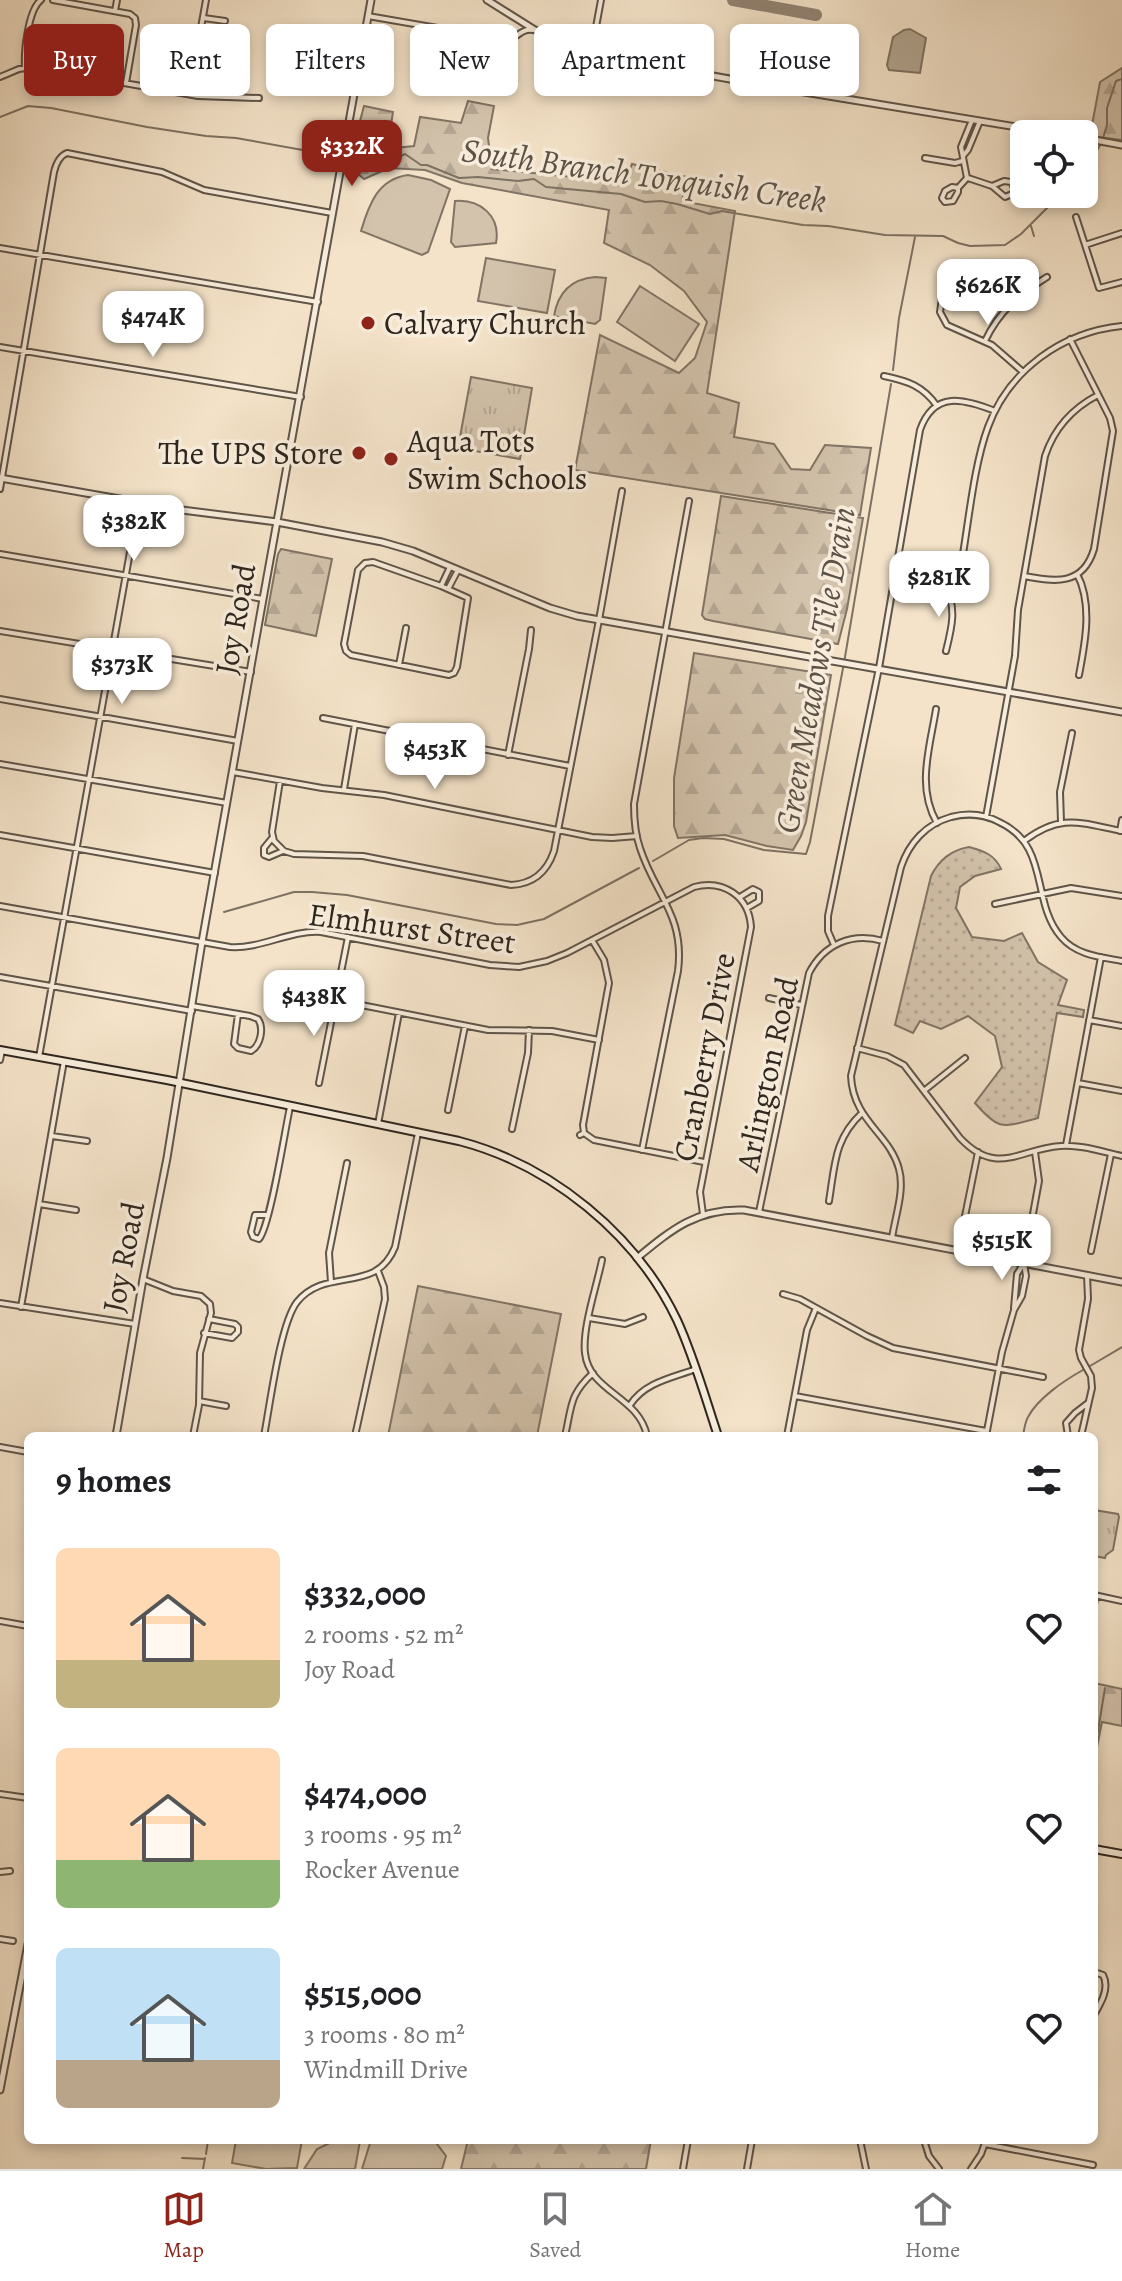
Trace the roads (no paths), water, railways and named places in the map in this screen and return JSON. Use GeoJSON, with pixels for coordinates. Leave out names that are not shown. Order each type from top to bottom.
{"type":"FeatureCollection","features":[{"type":"Feature","properties":{"kind":"main road"},"geometry":{"type":"LineString","coordinates":[[1,1050],[479,1146],[547,1179],[613,1230],[661,1291],[696,1369],[717,1432]]}},
{"type":"Feature","properties":{"kind":"main road"},"geometry":{"type":"LineString","coordinates":[[1098,1850],[1122,1854]]}},
{"type":"Feature","properties":{"kind":"street"},"geometry":{"type":"LineString","coordinates":[[30,24],[34,6],[41,0]]}},
{"type":"Feature","properties":{"kind":"street"},"geometry":{"type":"LineString","coordinates":[[53,0],[130,14],[136,21],[126,83],[140,85]]}},
{"type":"Feature","properties":{"kind":"street"},"geometry":{"type":"LineString","coordinates":[[115,11],[117,0]]}},
{"type":"Feature","properties":{"kind":"street"},"geometry":{"type":"LineString","coordinates":[[202,24],[206,0]]}},
{"type":"Feature","properties":{"kind":"street","name":"Joy Road"},"geometry":{"type":"LineString","coordinates":[[117,1432],[371,0]]}},
{"type":"Feature","properties":{"kind":"street"},"geometry":{"type":"LineString","coordinates":[[487,0],[534,29]]}},
{"type":"Feature","properties":{"kind":"street"},"geometry":{"type":"LineString","coordinates":[[597,24],[601,0]]}},
{"type":"Feature","properties":{"kind":"street"},"geometry":{"type":"LineString","coordinates":[[368,16],[507,40],[524,30],[534,30]]}},
{"type":"Feature","properties":{"kind":"street"},"geometry":{"type":"LineString","coordinates":[[203,17],[225,21]]}},
{"type":"Feature","properties":{"kind":"street"},"geometry":{"type":"LineString","coordinates":[[0,77],[24,68]]}},
{"type":"Feature","properties":{"kind":"street"},"geometry":{"type":"LineString","coordinates":[[714,76],[1010,126]]}},
{"type":"Feature","properties":{"kind":"street"},"geometry":{"type":"LineString","coordinates":[[224,96],[259,98]]}},
{"type":"Feature","properties":{"kind":"street"},"geometry":{"type":"LineString","coordinates":[[967,178],[961,147],[972,120]]}},
{"type":"Feature","properties":{"kind":"street"},"geometry":{"type":"LineString","coordinates":[[925,158],[955,163],[963,158],[980,121]]}},
{"type":"Feature","properties":{"kind":"street"},"geometry":{"type":"LineString","coordinates":[[1098,140],[1122,145]]}},
{"type":"Feature","properties":{"kind":"street"},"geometry":{"type":"LineString","coordinates":[[0,489],[56,165],[60,158],[67,153],[162,172],[204,190],[332,213]]}},
{"type":"Feature","properties":{"kind":"street"},"geometry":{"type":"LineString","coordinates":[[967,178],[992,186],[1005,197],[1015,189],[1008,181],[992,186]]}},
{"type":"Feature","properties":{"kind":"street"},"geometry":{"type":"LineString","coordinates":[[958,188],[945,191],[942,198],[945,202],[953,201],[958,188],[967,178]]}},
{"type":"Feature","properties":{"kind":"street"},"geometry":{"type":"LineString","coordinates":[[1076,217],[1099,288],[1122,282]]}},
{"type":"Feature","properties":{"kind":"street"},"geometry":{"type":"LineString","coordinates":[[1085,245],[1122,233]]}},
{"type":"Feature","properties":{"kind":"street"},"geometry":{"type":"LineString","coordinates":[[0,248],[318,302]]}},
{"type":"Feature","properties":{"kind":"street"},"geometry":{"type":"LineString","coordinates":[[985,341],[1010,303],[1047,277]]}},
{"type":"Feature","properties":{"kind":"street"},"geometry":{"type":"LineString","coordinates":[[943,291],[940,312],[944,321],[998,349],[1023,372]]}},
{"type":"Feature","properties":{"kind":"street"},"geometry":{"type":"LineString","coordinates":[[892,592],[920,595],[934,592],[955,574],[962,560],[982,447],[995,411],[1007,390],[1045,353],[1070,339],[1091,331],[1122,326]]}},
{"type":"Feature","properties":{"kind":"street"},"geometry":{"type":"LineString","coordinates":[[1024,576],[1056,581],[1077,574],[1086,566],[1092,554],[1114,448],[1112,425],[1070,339]]}},
{"type":"Feature","properties":{"kind":"street"},"geometry":{"type":"LineString","coordinates":[[0,347],[301,397]]}},
{"type":"Feature","properties":{"kind":"street"},"geometry":{"type":"LineString","coordinates":[[884,376],[918,386],[937,406],[962,400],[995,411]]}},
{"type":"Feature","properties":{"kind":"street"},"geometry":{"type":"LineString","coordinates":[[986,817],[1009,692],[1024,576],[1048,448],[1068,417],[1098,395]]}},
{"type":"Feature","properties":{"kind":"street","name":"Arlington Road"},"geometry":{"type":"LineString","coordinates":[[759,1212],[811,968],[834,945],[828,931],[828,916],[879,668],[920,430],[937,406]]}},
{"type":"Feature","properties":{"kind":"street"},"geometry":{"type":"LineString","coordinates":[[1,478],[388,543],[550,608],[599,620],[1122,712]]}},
{"type":"Feature","properties":{"kind":"street"},"geometry":{"type":"LineString","coordinates":[[280,781],[272,827],[277,845],[284,851],[363,856],[515,885],[533,880],[547,867],[553,855],[622,491]]}},
{"type":"Feature","properties":{"kind":"street"},"geometry":{"type":"LineString","coordinates":[[642,1150],[679,961],[678,930],[640,850],[634,812],[635,794],[689,501]]}},
{"type":"Feature","properties":{"kind":"street"},"geometry":{"type":"LineString","coordinates":[[39,1057],[139,502]]}},
{"type":"Feature","properties":{"kind":"street"},"geometry":{"type":"LineString","coordinates":[[0,554],[263,599]]}},
{"type":"Feature","properties":{"kind":"street"},"geometry":{"type":"LineString","coordinates":[[373,562],[448,589],[468,598],[454,673],[449,675],[399,665],[351,655],[346,651],[344,644],[358,570],[365,563],[373,562]]}},
{"type":"Feature","properties":{"kind":"street"},"geometry":{"type":"LineString","coordinates":[[441,586],[450,567]]}},
{"type":"Feature","properties":{"kind":"street"},"geometry":{"type":"LineString","coordinates":[[448,589],[458,570]]}},
{"type":"Feature","properties":{"kind":"street"},"geometry":{"type":"LineString","coordinates":[[1077,574],[1082,587],[1086,625],[1079,675]]}},
{"type":"Feature","properties":{"kind":"street"},"geometry":{"type":"LineString","coordinates":[[945,585],[954,614],[946,651]]}},
{"type":"Feature","properties":{"kind":"street"},"geometry":{"type":"LineString","coordinates":[[399,665],[406,628]]}},
{"type":"Feature","properties":{"kind":"street"},"geometry":{"type":"LineString","coordinates":[[508,755],[531,630]]}},
{"type":"Feature","properties":{"kind":"street"},"geometry":{"type":"LineString","coordinates":[[0,631],[251,672]]}},
{"type":"Feature","properties":{"kind":"street"},"geometry":{"type":"LineString","coordinates":[[0,699],[238,741]]}},
{"type":"Feature","properties":{"kind":"street"},"geometry":{"type":"LineString","coordinates":[[936,709],[924,786],[928,805],[937,823]]}},
{"type":"Feature","properties":{"kind":"street"},"geometry":{"type":"LineString","coordinates":[[323,718],[570,766]]}},
{"type":"Feature","properties":{"kind":"street"},"geometry":{"type":"LineString","coordinates":[[343,790],[355,724]]}},
{"type":"Feature","properties":{"kind":"street"},"geometry":{"type":"LineString","coordinates":[[1061,822],[1060,792],[1072,733]]}},
{"type":"Feature","properties":{"kind":"street"},"geometry":{"type":"LineString","coordinates":[[0,764],[227,803]]}},
{"type":"Feature","properties":{"kind":"street"},"geometry":{"type":"LineString","coordinates":[[233,772],[384,795],[605,838],[637,836]]}},
{"type":"Feature","properties":{"kind":"street"},"geometry":{"type":"LineString","coordinates":[[892,1238],[901,1187],[900,1171],[862,1113],[851,1081],[856,1048],[905,856],[918,836],[937,823],[961,816],[986,817],[1008,826],[1024,841],[1035,860],[1051,921],[1061,937],[1078,950],[1122,961]]}},
{"type":"Feature","properties":{"kind":"street"},"geometry":{"type":"LineString","coordinates":[[1024,841],[1043,828],[1061,822],[1121,831],[1122,820]]}},
{"type":"Feature","properties":{"kind":"street"},"geometry":{"type":"LineString","coordinates":[[0,835],[215,873]]}},
{"type":"Feature","properties":{"kind":"street"},"geometry":{"type":"LineString","coordinates":[[273,837],[264,848],[264,855],[269,857],[284,851]]}},
{"type":"Feature","properties":{"kind":"street","name":"Elmhurst Street"},"geometry":{"type":"LineString","coordinates":[[0,906],[241,947],[303,932],[321,932],[508,967],[547,961],[694,887],[720,886],[740,897]]}},
{"type":"Feature","properties":{"kind":"street"},"geometry":{"type":"LineString","coordinates":[[995,904],[1071,888],[1122,896]]}},
{"type":"Feature","properties":{"kind":"street","name":"Cranberry Drive"},"geometry":{"type":"LineString","coordinates":[[703,1214],[700,1192],[705,1162],[750,938],[751,923],[747,908],[759,901],[759,892],[753,889],[740,897]]}},
{"type":"Feature","properties":{"kind":"street"},"geometry":{"type":"LineString","coordinates":[[740,897],[747,908]]}},
{"type":"Feature","properties":{"kind":"street"},"geometry":{"type":"LineString","coordinates":[[319,1083],[348,937]]}},
{"type":"Feature","properties":{"kind":"street"},"geometry":{"type":"LineString","coordinates":[[834,945],[858,938],[883,941]]}},
{"type":"Feature","properties":{"kind":"street"},"geometry":{"type":"LineString","coordinates":[[592,940],[604,960],[609,983],[582,1134],[594,1140],[705,1162]]}},
{"type":"Feature","properties":{"kind":"street"},"geometry":{"type":"LineString","coordinates":[[1066,1145],[1101,957]]}},
{"type":"Feature","properties":{"kind":"street"},"geometry":{"type":"LineString","coordinates":[[0,977],[192,1009],[238,1014],[256,1017],[261,1021],[258,1043],[251,1051],[234,1044],[238,1014]]}},
{"type":"Feature","properties":{"kind":"street"},"geometry":{"type":"LineString","coordinates":[[769,998],[801,1005]]}},
{"type":"Feature","properties":{"kind":"street"},"geometry":{"type":"LineString","coordinates":[[336,1000],[465,1026],[552,1031],[599,1040]]}},
{"type":"Feature","properties":{"kind":"street"},"geometry":{"type":"LineString","coordinates":[[378,1124],[399,1013]]}},
{"type":"Feature","properties":{"kind":"street"},"geometry":{"type":"LineString","coordinates":[[1089,1020],[1122,1026]]}},
{"type":"Feature","properties":{"kind":"street"},"geometry":{"type":"LineString","coordinates":[[448,1110],[465,1026]]}},
{"type":"Feature","properties":{"kind":"street"},"geometry":{"type":"LineString","coordinates":[[512,1129],[528,1053],[529,1030]]}},
{"type":"Feature","properties":{"kind":"street"},"geometry":{"type":"LineString","coordinates":[[856,1048],[887,1056],[911,1071],[960,1138],[978,1152],[1003,1159],[1066,1145],[1122,1156]]}},
{"type":"Feature","properties":{"kind":"street"},"geometry":{"type":"LineString","coordinates":[[0,1060],[1,1050]]}},
{"type":"Feature","properties":{"kind":"street"},"geometry":{"type":"LineString","coordinates":[[925,1090],[965,1058]]}},
{"type":"Feature","properties":{"kind":"street"},"geometry":{"type":"LineString","coordinates":[[21,1307],[64,1061]]}},
{"type":"Feature","properties":{"kind":"street"},"geometry":{"type":"LineString","coordinates":[[1078,1083],[1122,1091]]}},
{"type":"Feature","properties":{"kind":"street"},"geometry":{"type":"LineString","coordinates":[[268,1215],[255,1215],[251,1232],[253,1237],[262,1237],[268,1215],[290,1107]]}},
{"type":"Feature","properties":{"kind":"street"},"geometry":{"type":"LineString","coordinates":[[829,1201],[840,1140],[862,1113]]}},
{"type":"Feature","properties":{"kind":"street"},"geometry":{"type":"LineString","coordinates":[[265,1432],[290,1315],[307,1293],[322,1284],[364,1277],[378,1271],[388,1261],[395,1247],[419,1133]]}},
{"type":"Feature","properties":{"kind":"street"},"geometry":{"type":"LineString","coordinates":[[52,1136],[87,1141]]}},
{"type":"Feature","properties":{"kind":"street"},"geometry":{"type":"LineString","coordinates":[[963,1226],[978,1152]]}},
{"type":"Feature","properties":{"kind":"street"},"geometry":{"type":"LineString","coordinates":[[986,1432],[1014,1310],[1017,1274],[1024,1263],[1039,1181],[1035,1152]]}},
{"type":"Feature","properties":{"kind":"street"},"geometry":{"type":"LineString","coordinates":[[1091,1251],[1111,1154]]}},
{"type":"Feature","properties":{"kind":"street"},"geometry":{"type":"LineString","coordinates":[[331,1282],[329,1253],[347,1163]]}},
{"type":"Feature","properties":{"kind":"street"},"geometry":{"type":"LineString","coordinates":[[39,1204],[76,1210]]}},
{"type":"Feature","properties":{"kind":"street"},"geometry":{"type":"LineString","coordinates":[[637,1258],[668,1232],[703,1214],[735,1210],[759,1212],[1122,1282]]}},
{"type":"Feature","properties":{"kind":"street"},"geometry":{"type":"LineString","coordinates":[[602,1260],[585,1351],[593,1373],[630,1405],[643,1421],[646,1432]]}},
{"type":"Feature","properties":{"kind":"street"},"geometry":{"type":"LineString","coordinates":[[357,1432],[385,1299],[378,1271]]}},
{"type":"Feature","properties":{"kind":"street"},"geometry":{"type":"LineString","coordinates":[[1082,1432],[1091,1392],[1091,1379],[1079,1350],[1088,1299],[1087,1275]]}},
{"type":"Feature","properties":{"kind":"street"},"geometry":{"type":"LineString","coordinates":[[143,1279],[173,1291],[204,1297],[211,1309],[200,1353],[199,1401],[194,1432]]}},
{"type":"Feature","properties":{"kind":"street"},"geometry":{"type":"LineString","coordinates":[[783,1294],[893,1348],[1043,1377]]}},
{"type":"Feature","properties":{"kind":"street"},"geometry":{"type":"LineString","coordinates":[[0,1303],[135,1324]]}},
{"type":"Feature","properties":{"kind":"street"},"geometry":{"type":"LineString","coordinates":[[788,1432],[807,1330],[816,1308]]}},
{"type":"Feature","properties":{"kind":"street"},"geometry":{"type":"LineString","coordinates":[[589,1318],[625,1324],[643,1317]]}},
{"type":"Feature","properties":{"kind":"street"},"geometry":{"type":"LineString","coordinates":[[204,1333],[234,1338],[238,1332],[235,1324],[209,1319]]}},
{"type":"Feature","properties":{"kind":"street"},"geometry":{"type":"LineString","coordinates":[[630,1405],[649,1386],[696,1369]]}},
{"type":"Feature","properties":{"kind":"street"},"geometry":{"type":"LineString","coordinates":[[566,1432],[574,1394],[593,1373]]}},
{"type":"Feature","properties":{"kind":"street"},"geometry":{"type":"LineString","coordinates":[[795,1396],[976,1432]]}},
{"type":"Feature","properties":{"kind":"street"},"geometry":{"type":"LineString","coordinates":[[199,1401],[226,1406]]}},
{"type":"Feature","properties":{"kind":"street"},"geometry":{"type":"LineString","coordinates":[[1067,1432],[1066,1423],[1088,1403]]}},
{"type":"Feature","properties":{"kind":"street"},"geometry":{"type":"LineString","coordinates":[[0,1447],[24,1451]]}},
{"type":"Feature","properties":{"kind":"street"},"geometry":{"type":"LineString","coordinates":[[1098,1596],[1122,1601]]}},
{"type":"Feature","properties":{"kind":"street"},"geometry":{"type":"LineString","coordinates":[[0,1621],[24,1625]]}},
{"type":"Feature","properties":{"kind":"street"},"geometry":{"type":"LineString","coordinates":[[0,1794],[24,1797]]}},
{"type":"Feature","properties":{"kind":"street"},"geometry":{"type":"LineString","coordinates":[[0,1872],[10,1871]]}},
{"type":"Feature","properties":{"kind":"street"},"geometry":{"type":"LineString","coordinates":[[0,1939],[13,1941]]}},
{"type":"Feature","properties":{"kind":"street"},"geometry":{"type":"LineString","coordinates":[[0,2090],[24,1965]]}},
{"type":"Feature","properties":{"kind":"street"},"geometry":{"type":"LineString","coordinates":[[1098,1973],[1103,1975],[1106,1983],[1098,2008]]}},
{"type":"Feature","properties":{"kind":"street"},"geometry":{"type":"LineString","coordinates":[[683,2169],[687,2144]]}},
{"type":"Feature","properties":{"kind":"street"},"geometry":{"type":"LineString","coordinates":[[747,2169],[751,2144]]}},
{"type":"Feature","properties":{"kind":"street"},"geometry":{"type":"LineString","coordinates":[[861,2144],[866,2169]]}},
{"type":"Feature","properties":{"kind":"street"},"geometry":{"type":"LineString","coordinates":[[925,2144],[929,2156],[939,2169]]}},
{"type":"Feature","properties":{"kind":"street"},"geometry":{"type":"LineString","coordinates":[[971,2169],[985,2144]]}},
{"type":"Feature","properties":{"kind":"street"},"geometry":{"type":"LineString","coordinates":[[995,2144],[1093,2165]]}},
{"type":"Feature","properties":{"kind":"waterway"},"geometry":{"type":"LineString","coordinates":[[1103,138],[1107,108],[1116,81],[1122,79]]}},
{"type":"Feature","properties":{"kind":"waterway","name":"South Branch Tonquish Creek"},"geometry":{"type":"LineString","coordinates":[[0,117],[28,106],[51,108],[147,127],[236,138],[347,158],[364,167],[370,159],[386,163],[405,154],[421,165],[459,178],[534,179],[546,187],[621,194],[645,202],[661,201],[710,214],[722,211],[885,235],[943,236],[970,246],[1005,245],[1047,208]]}},
{"type":"Feature","properties":{"kind":"waterway"},"geometry":{"type":"LineString","coordinates":[[1098,149],[1101,144]]}},
{"type":"Feature","properties":{"kind":"waterway"},"geometry":{"type":"LineString","coordinates":[[1031,226],[1034,236]]}},
{"type":"Feature","properties":{"kind":"waterway","name":"Green Meadows Tile Drain"},"geometry":{"type":"LineString","coordinates":[[893,370],[899,318],[915,237]]}},
{"type":"Feature","properties":{"kind":"waterway","name":"Green Meadows Tile Drain"},"geometry":{"type":"LineString","coordinates":[[653,861],[689,840],[703,838],[724,839],[764,850],[806,854],[844,663],[891,384]]}},
{"type":"Feature","properties":{"kind":"waterway","name":"Green Meadows Tile Drain"},"geometry":{"type":"LineString","coordinates":[[224,912],[294,892],[312,892],[347,895],[496,924],[517,925],[544,919],[639,868]]}},
{"type":"Feature","properties":{"kind":"waterway"},"geometry":{"type":"LineString","coordinates":[[1090,1366],[1122,1347]]}},
{"type":"Feature","properties":{"kind":"waterway"},"geometry":{"type":"LineString","coordinates":[[1024,1432],[1027,1419],[1038,1403],[1083,1370]]}},
{"type":"Feature","properties":{"kind":"waterway"},"geometry":{"type":"LineString","coordinates":[[1098,1731],[1105,1688]]}},
{"type":"Feature","properties":{"kind":"waterway"},"geometry":{"type":"LineString","coordinates":[[206,2154],[207,2144]]}},
{"type":"Feature","properties":{"kind":"waterway"},"geometry":{"type":"LineString","coordinates":[[182,2158],[205,2159]]}},
{"type":"Feature","properties":{"kind":"waterway"},"geometry":{"type":"LineString","coordinates":[[203,2169],[205,2158]]}},
{"type":"Feature","properties":{"kind":"place","name":"Calvary Church"},"geometry":{"type":"Point","coordinates":[368,323]}},
{"type":"Feature","properties":{"kind":"place","name":"The UPS Store"},"geometry":{"type":"Point","coordinates":[359,453]}},
{"type":"Feature","properties":{"kind":"place","name":"Aqua Tots Swim Schools"},"geometry":{"type":"Point","coordinates":[391,459]}}]}
